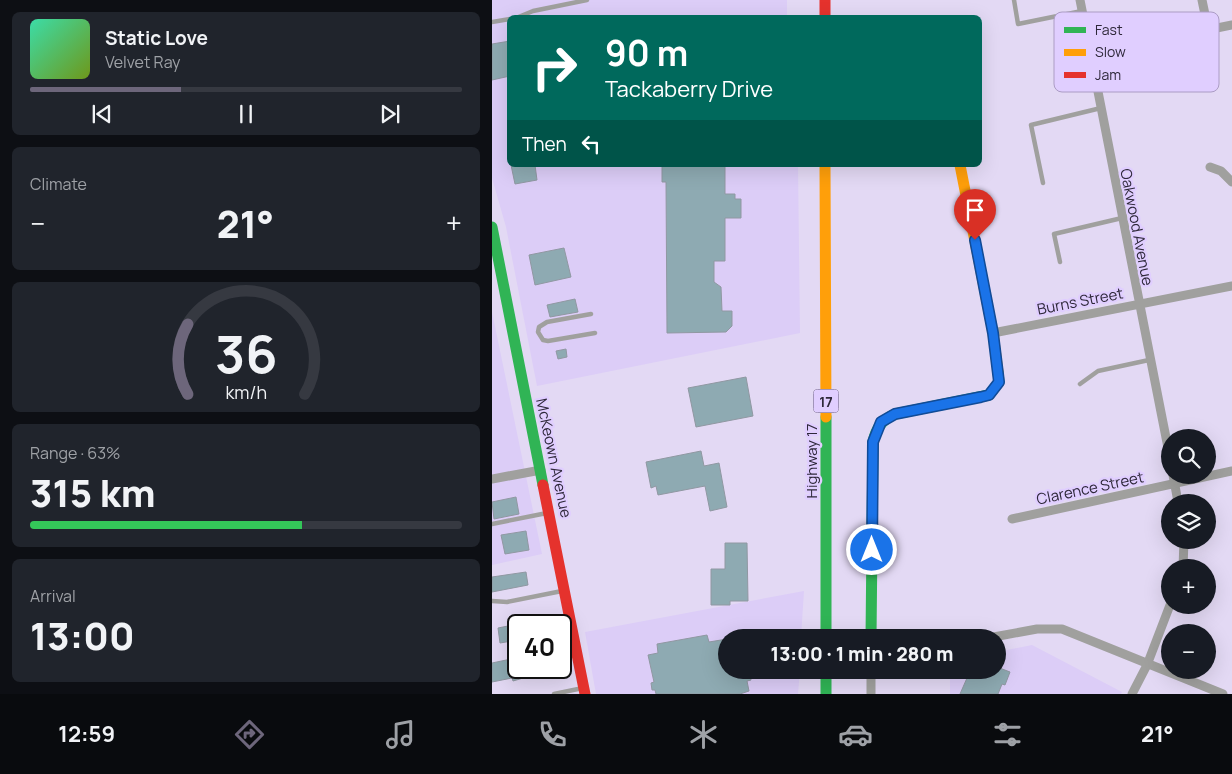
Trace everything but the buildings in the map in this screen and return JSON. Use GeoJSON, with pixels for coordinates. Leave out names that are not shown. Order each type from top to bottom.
{"type":"FeatureCollection","features":[{"type":"Feature","properties":{"kind":"main road"},"geometry":{"type":"LineString","coordinates":[[825,0],[825,15]]}},
{"type":"Feature","properties":{"kind":"main road","name":"Highway 17"},"geometry":{"type":"LineString","coordinates":[[825,167],[826,629]]}},
{"type":"Feature","properties":{"kind":"main road"},"geometry":{"type":"LineString","coordinates":[[872,629],[873,442],[877,428],[888,417],[895,414],[989,395],[999,382],[993,333],[960,167]]}},
{"type":"Feature","properties":{"kind":"main road","name":"McKeown Avenue"},"geometry":{"type":"LineString","coordinates":[[492,227],[585,691]]}},
{"type":"Feature","properties":{"kind":"main road"},"geometry":{"type":"LineString","coordinates":[[826,679],[826,694]]}},
{"type":"Feature","properties":{"kind":"street","name":"Oakwood Avenue"},"geometry":{"type":"LineString","coordinates":[[1080,0],[1082,11]]}},
{"type":"Feature","properties":{"kind":"street"},"geometry":{"type":"LineString","coordinates":[[1219,27],[1232,25]]}},
{"type":"Feature","properties":{"kind":"street","name":"Oakwood Avenue"},"geometry":{"type":"LineString","coordinates":[[1098,92],[1164,429]]}},
{"type":"Feature","properties":{"kind":"street"},"geometry":{"type":"LineString","coordinates":[[1210,167],[1221,171],[1232,182]]}},
{"type":"Feature","properties":{"kind":"street","name":"Burns Street"},"geometry":{"type":"LineString","coordinates":[[993,333],[1232,286]]}},
{"type":"Feature","properties":{"kind":"street"},"geometry":{"type":"LineString","coordinates":[[492,479],[541,470]]}},
{"type":"Feature","properties":{"kind":"street","name":"Clarence Street"},"geometry":{"type":"LineString","coordinates":[[1216,474],[1232,472]]}},
{"type":"Feature","properties":{"kind":"street","name":"Clarence Street"},"geometry":{"type":"LineString","coordinates":[[1012,519],[1161,482]]}},
{"type":"Feature","properties":{"kind":"street"},"geometry":{"type":"LineString","coordinates":[[1132,694],[1147,665],[1167,614]]}},
{"type":"Feature","properties":{"kind":"street"},"geometry":{"type":"LineString","coordinates":[[1006,635],[1051,628],[1062,629],[1085,636],[1147,665],[1223,694]]}},
{"type":"Feature","properties":{"kind":"street"},"geometry":{"type":"LineString","coordinates":[[871,679],[871,694]]}},
{"type":"Feature","properties":{"kind":"lane"},"geometry":{"type":"LineString","coordinates":[[523,15],[532,11],[587,0]]}},
{"type":"Feature","properties":{"kind":"lane"},"geometry":{"type":"LineString","coordinates":[[1014,0],[1018,24],[1054,17]]}},
{"type":"Feature","properties":{"kind":"lane"},"geometry":{"type":"LineString","coordinates":[[1077,12],[1082,11]]}},
{"type":"Feature","properties":{"kind":"lane"},"geometry":{"type":"LineString","coordinates":[[492,22],[507,20]]}},
{"type":"Feature","properties":{"kind":"lane"},"geometry":{"type":"LineString","coordinates":[[1043,183],[1031,125],[1101,108]]}},
{"type":"Feature","properties":{"kind":"lane"},"geometry":{"type":"LineString","coordinates":[[1060,262],[1054,234],[1122,218]]}},
{"type":"Feature","properties":{"kind":"lane"},"geometry":{"type":"LineString","coordinates":[[591,314],[547,322],[539,327],[538,332],[543,340],[548,341],[595,333]]}},
{"type":"Feature","properties":{"kind":"lane"},"geometry":{"type":"LineString","coordinates":[[1080,384],[1098,371],[1149,360]]}},
{"type":"Feature","properties":{"kind":"lane"},"geometry":{"type":"LineString","coordinates":[[492,524],[550,513]]}},
{"type":"Feature","properties":{"kind":"lane"},"geometry":{"type":"LineString","coordinates":[[492,601],[507,602],[566,590]]}},
{"type":"Feature","properties":{"kind":"lane"},"geometry":{"type":"LineString","coordinates":[[554,694],[585,691]]}},
{"type":"Feature","properties":{"kind":"shaded area"},"geometry":{"type":"Polygon","coordinates":[[[492,0],[787,0],[787,15],[507,15],[507,167],[798,167],[800,333],[537,386],[506,227],[492,178],[492,0]]]}},
{"type":"Feature","properties":{"kind":"shaded area"},"geometry":{"type":"Polygon","coordinates":[[[492,312],[542,554],[492,565],[492,312]]]}},
{"type":"Feature","properties":{"kind":"shaded area"},"geometry":{"type":"Polygon","coordinates":[[[804,591],[802,629],[718,629],[718,679],[799,679],[798,694],[596,694],[585,632],[804,591]]]}},
{"type":"Feature","properties":{"kind":"shaded area"},"geometry":{"type":"Polygon","coordinates":[[[1032,645],[1122,692],[1121,694],[950,694],[950,679],[1006,679],[1006,650],[1032,645]]]}},
{"type":"Feature","properties":{"kind":"traffic: fast"},"geometry":{"type":"LineString","coordinates":[[492,227],[543,485]]}},
{"type":"Feature","properties":{"kind":"traffic: fast"},"geometry":{"type":"LineString","coordinates":[[871,629],[873,442],[876,433],[880,425],[895,414],[989,395],[999,382],[998,372]]}},
{"type":"Feature","properties":{"kind":"traffic: fast"},"geometry":{"type":"LineString","coordinates":[[826,417],[826,629]]}},
{"type":"Feature","properties":{"kind":"traffic: fast"},"geometry":{"type":"LineString","coordinates":[[826,679],[826,694]]}},
{"type":"Feature","properties":{"kind":"traffic: slow"},"geometry":{"type":"LineString","coordinates":[[825,167],[826,417]]}},
{"type":"Feature","properties":{"kind":"traffic: slow"},"geometry":{"type":"LineString","coordinates":[[960,167],[993,333],[998,372]]}},
{"type":"Feature","properties":{"kind":"traffic: jam"},"geometry":{"type":"LineString","coordinates":[[825,0],[825,15]]}},
{"type":"Feature","properties":{"kind":"traffic: jam"},"geometry":{"type":"LineString","coordinates":[[543,485],[585,694]]}},
{"type":"Feature","properties":{"kind":"route"},"geometry":{"type":"LineString","coordinates":[[872,550],[873,442],[881,422],[895,414],[989,395],[996,389],[999,382],[993,333],[975,240]]}}]}
